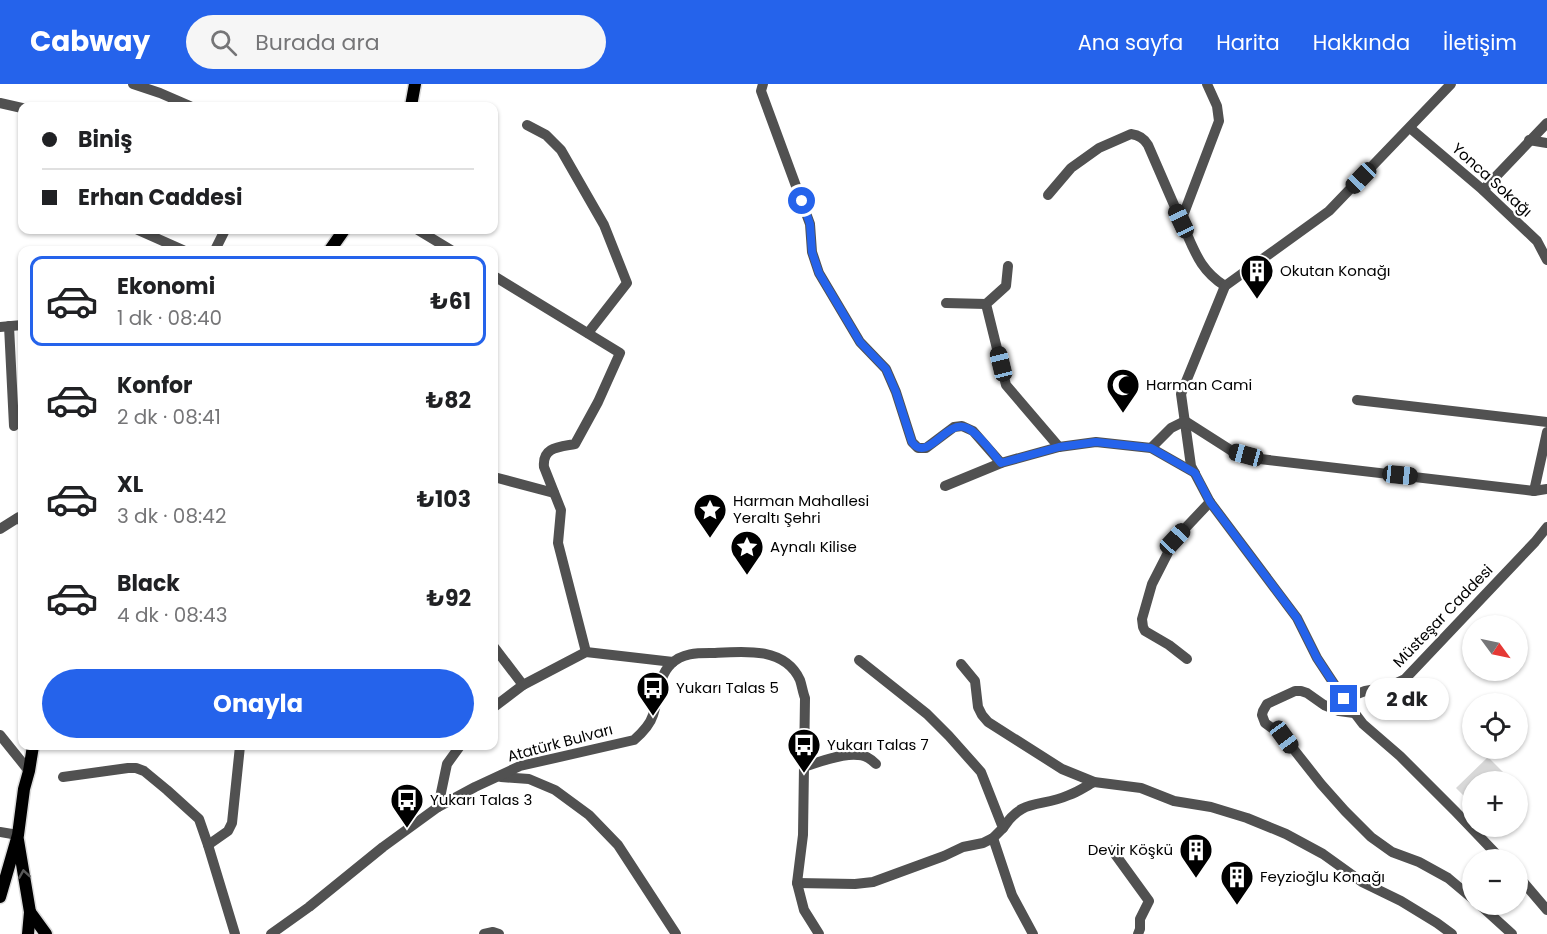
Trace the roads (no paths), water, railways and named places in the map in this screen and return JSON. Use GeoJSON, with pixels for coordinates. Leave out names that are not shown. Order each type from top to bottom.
{"type":"FeatureCollection","features":[{"type":"Feature","properties":{"kind":"main road"},"geometry":{"type":"LineString","coordinates":[[412,102],[416,84]]}},
{"type":"Feature","properties":{"kind":"main road"},"geometry":{"type":"LineString","coordinates":[[0,897],[18,836],[24,789],[32,750]]}},
{"type":"Feature","properties":{"kind":"main road"},"geometry":{"type":"LineString","coordinates":[[18,836],[30,912],[28,934]]}},
{"type":"Feature","properties":{"kind":"main road"},"geometry":{"type":"LineString","coordinates":[[30,912],[46,934]]}},
{"type":"Feature","properties":{"kind":"street"},"geometry":{"type":"LineString","coordinates":[[133,84],[181,102]]}},
{"type":"Feature","properties":{"kind":"street"},"geometry":{"type":"LineString","coordinates":[[1181,221],[1219,121],[1219,111],[1207,84]]}},
{"type":"Feature","properties":{"kind":"street"},"geometry":{"type":"LineString","coordinates":[[1451,84],[1329,211],[1225,286],[1181,394],[1191,466],[1210,502],[1297,618],[1317,658],[1344,699],[1363,724],[1408,764],[1491,849]]}},
{"type":"Feature","properties":{"kind":"street"},"geometry":{"type":"LineString","coordinates":[[759,86],[810,224],[812,252],[819,273],[860,342],[886,369],[912,442],[918,448],[926,448],[954,427],[962,426],[973,431],[1001,463]]}},
{"type":"Feature","properties":{"kind":"street"},"geometry":{"type":"LineString","coordinates":[[0,103],[18,107]]}},
{"type":"Feature","properties":{"kind":"street"},"geometry":{"type":"LineString","coordinates":[[1483,190],[1547,123]]}},
{"type":"Feature","properties":{"kind":"street"},"geometry":{"type":"LineString","coordinates":[[527,125],[546,135],[561,150],[604,225],[627,284],[588,333]]}},
{"type":"Feature","properties":{"kind":"street","name":"Yonca Sokağı"},"geometry":{"type":"LineString","coordinates":[[1410,128],[1483,190],[1537,241],[1547,260]]}},
{"type":"Feature","properties":{"kind":"street"},"geometry":{"type":"LineString","coordinates":[[1048,195],[1071,168],[1099,148],[1131,134],[1141,137],[1148,145],[1201,265],[1225,286]]}},
{"type":"Feature","properties":{"kind":"street"},"geometry":{"type":"LineString","coordinates":[[1529,140],[1547,143]]}},
{"type":"Feature","properties":{"kind":"street"},"geometry":{"type":"LineString","coordinates":[[147,234],[174,246]]}},
{"type":"Feature","properties":{"kind":"street"},"geometry":{"type":"LineString","coordinates":[[425,234],[444,246]]}},
{"type":"Feature","properties":{"kind":"street"},"geometry":{"type":"LineString","coordinates":[[946,303],[986,304],[1006,286],[1008,266]]}},
{"type":"Feature","properties":{"kind":"street"},"geometry":{"type":"LineString","coordinates":[[498,278],[620,352],[598,402],[574,444],[550,450],[544,457],[544,467],[561,510],[558,543],[586,652]]}},
{"type":"Feature","properties":{"kind":"street"},"geometry":{"type":"LineString","coordinates":[[986,304],[1006,385],[1059,447]]}},
{"type":"Feature","properties":{"kind":"street"},"geometry":{"type":"LineString","coordinates":[[5,327],[14,426]]}},
{"type":"Feature","properties":{"kind":"street"},"geometry":{"type":"LineString","coordinates":[[1357,400],[1547,422]]}},
{"type":"Feature","properties":{"kind":"street"},"geometry":{"type":"LineString","coordinates":[[1151,448],[1175,424],[1185,421],[1232,451],[1260,459],[1534,491],[1547,489]]}},
{"type":"Feature","properties":{"kind":"street"},"geometry":{"type":"LineString","coordinates":[[1534,491],[1547,432]]}},
{"type":"Feature","properties":{"kind":"street"},"geometry":{"type":"LineString","coordinates":[[945,486],[1001,463],[1059,447],[1096,442],[1151,448],[1195,473]]}},
{"type":"Feature","properties":{"kind":"street"},"geometry":{"type":"LineString","coordinates":[[498,478],[554,493]]}},
{"type":"Feature","properties":{"kind":"street"},"geometry":{"type":"LineString","coordinates":[[1187,659],[1145,631],[1142,619],[1152,584],[1175,539],[1210,502]]}},
{"type":"Feature","properties":{"kind":"street"},"geometry":{"type":"LineString","coordinates":[[0,529],[18,518]]}},
{"type":"Feature","properties":{"kind":"street","name":"Müsteşar Caddesi"},"geometry":{"type":"LineString","coordinates":[[1344,699],[1365,691],[1388,687],[1405,679],[1547,527]]}},
{"type":"Feature","properties":{"kind":"street"},"geometry":{"type":"LineString","coordinates":[[498,651],[523,685]]}},
{"type":"Feature","properties":{"kind":"street"},"geometry":{"type":"LineString","coordinates":[[498,704],[523,685],[586,652],[673,662],[691,654],[749,651],[766,653],[782,661],[793,669],[800,680],[805,698],[803,835],[797,883],[804,910],[819,934]]}},
{"type":"Feature","properties":{"kind":"street"},"geometry":{"type":"LineString","coordinates":[[859,660],[927,714],[981,772],[1003,828]]}},
{"type":"Feature","properties":{"kind":"street","name":"Atatürk Bulvarı"},"geometry":{"type":"LineString","coordinates":[[271,934],[438,807],[520,766],[634,740],[645,730],[653,717],[662,678],[666,669],[673,662]]}},
{"type":"Feature","properties":{"kind":"street"},"geometry":{"type":"LineString","coordinates":[[961,664],[975,681],[978,707],[988,722],[1062,769],[1094,782],[1141,788],[1174,801],[1211,807],[1286,834],[1323,854],[1362,882],[1401,901],[1452,934]]}},
{"type":"Feature","properties":{"kind":"street"},"geometry":{"type":"LineString","coordinates":[[1354,713],[1339,711],[1324,705],[1306,693],[1295,691],[1267,704],[1262,715],[1265,723],[1284,737],[1321,784],[1371,837],[1392,852],[1419,862],[1462,890]]}},
{"type":"Feature","properties":{"kind":"street"},"geometry":{"type":"LineString","coordinates":[[0,735],[29,771]]}},
{"type":"Feature","properties":{"kind":"street"},"geometry":{"type":"LineString","coordinates":[[208,845],[228,831],[232,823],[240,750]]}},
{"type":"Feature","properties":{"kind":"street"},"geometry":{"type":"LineString","coordinates":[[438,807],[447,764],[457,750]]}},
{"type":"Feature","properties":{"kind":"street"},"geometry":{"type":"LineString","coordinates":[[804,767],[857,754],[876,764]]}},
{"type":"Feature","properties":{"kind":"street"},"geometry":{"type":"LineString","coordinates":[[63,777],[136,768],[144,771],[199,819],[235,934]]}},
{"type":"Feature","properties":{"kind":"street"},"geometry":{"type":"LineString","coordinates":[[498,776],[538,782],[555,790],[589,815],[618,845],[676,934]]}},
{"type":"Feature","properties":{"kind":"street"},"geometry":{"type":"LineString","coordinates":[[797,883],[873,882],[963,847],[983,843],[993,838],[1019,809],[1068,796],[1094,782]]}},
{"type":"Feature","properties":{"kind":"street"},"geometry":{"type":"LineString","coordinates":[[0,832],[18,836]]}},
{"type":"Feature","properties":{"kind":"street"},"geometry":{"type":"LineString","coordinates":[[993,838],[1012,895],[1033,934]]}},
{"type":"Feature","properties":{"kind":"street"},"geometry":{"type":"LineString","coordinates":[[1112,850],[1149,901],[1140,919],[1138,934]]}},
{"type":"Feature","properties":{"kind":"street"},"geometry":{"type":"LineString","coordinates":[[1528,888],[1547,910]]}},
{"type":"Feature","properties":{"kind":"street"},"geometry":{"type":"LineString","coordinates":[[1491,915],[1512,934]]}},
{"type":"Feature","properties":{"kind":"street"},"geometry":{"type":"LineString","coordinates":[[484,934],[493,932],[499,934]]}},
{"type":"Feature","properties":{"kind":"place","name":"Okutan Konağı"},"geometry":{"type":"Point","coordinates":[1257,300]}},
{"type":"Feature","properties":{"kind":"place","name":"Harman Cami"},"geometry":{"type":"Point","coordinates":[1123,414]}},
{"type":"Feature","properties":{"kind":"place","name":"Harman Mahallesi Yeraltı Şehri"},"geometry":{"type":"Point","coordinates":[710,539]}},
{"type":"Feature","properties":{"kind":"place","name":"Aynalı Kilise"},"geometry":{"type":"Point","coordinates":[747,576]}},
{"type":"Feature","properties":{"kind":"place","name":"Yukarı Talas 5"},"geometry":{"type":"Point","coordinates":[653,717]}},
{"type":"Feature","properties":{"kind":"place","name":"Yukarı Talas 7"},"geometry":{"type":"Point","coordinates":[804,774]}},
{"type":"Feature","properties":{"kind":"place","name":"Yukarı Talas 3"},"geometry":{"type":"Point","coordinates":[407,829]}},
{"type":"Feature","properties":{"kind":"place","name":"Devir Köşkü"},"geometry":{"type":"Point","coordinates":[1196,879]}},
{"type":"Feature","properties":{"kind":"place","name":"Feyzioğlu Konağı"},"geometry":{"type":"Point","coordinates":[1237,906]}}]}
